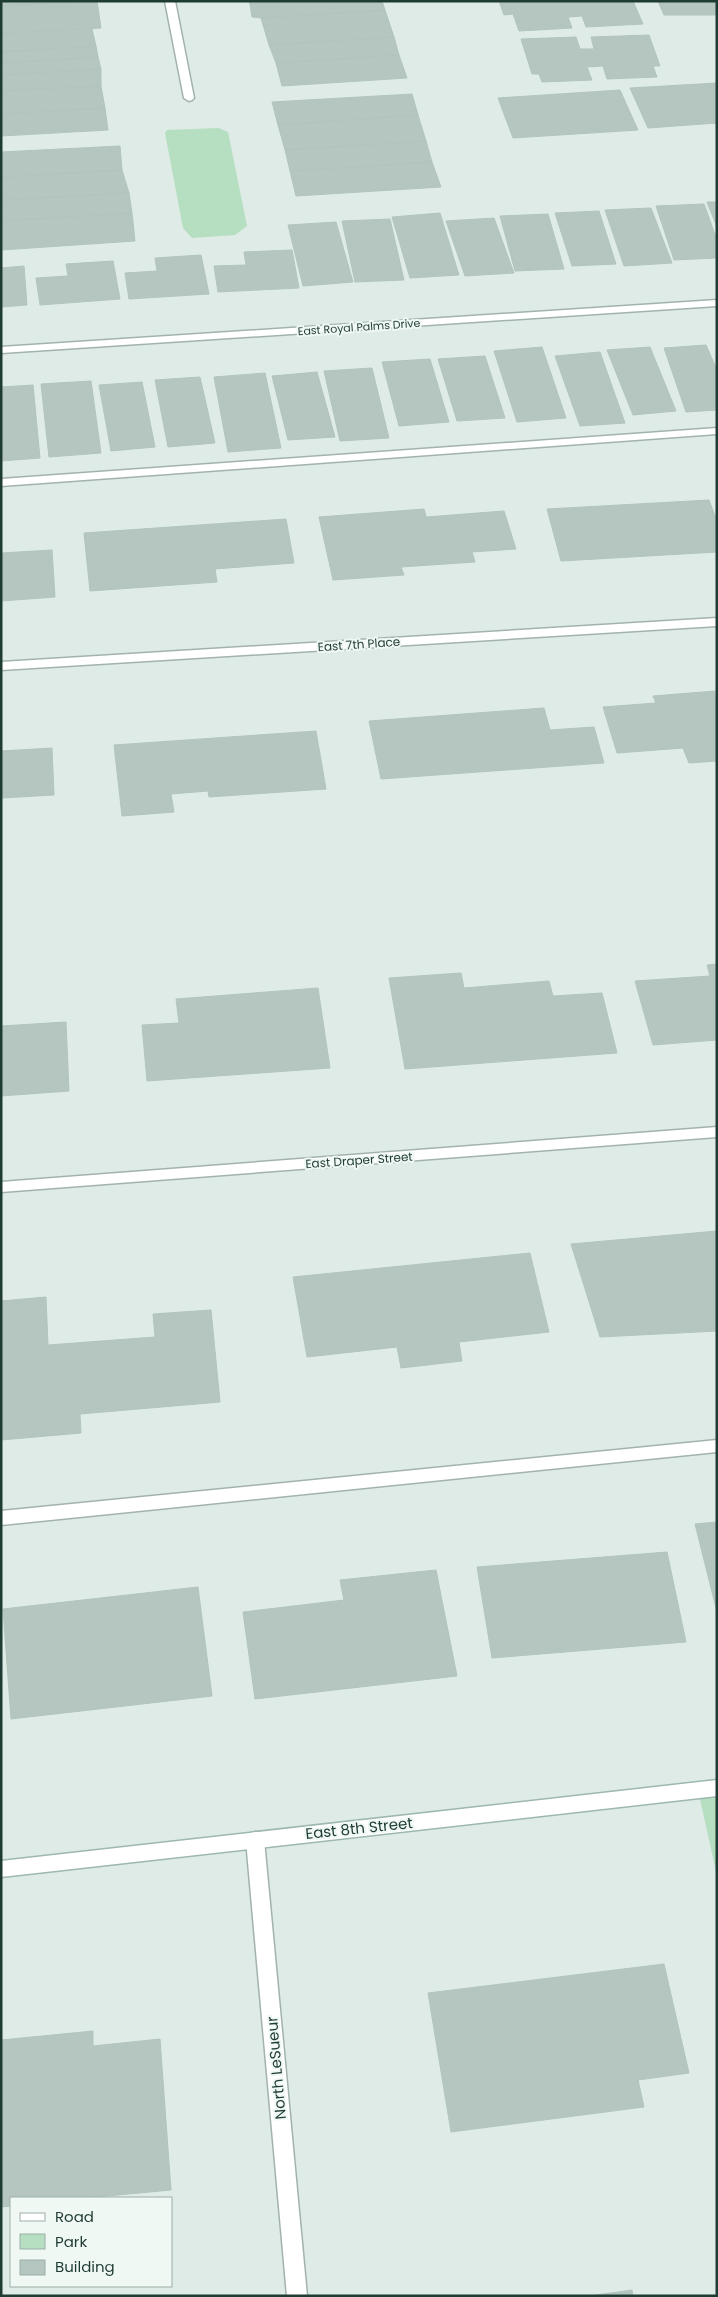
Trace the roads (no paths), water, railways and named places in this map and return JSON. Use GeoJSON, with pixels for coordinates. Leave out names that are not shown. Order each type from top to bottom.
{"type":"FeatureCollection","features":[{"type":"Feature","properties":{"kind":"street"},"geometry":{"type":"LineString","coordinates":[[170,1],[189,98]]}},
{"type":"Feature","properties":{"kind":"street","name":"East Royal Palms Drive"},"geometry":{"type":"LineString","coordinates":[[1,350],[717,303]]}},
{"type":"Feature","properties":{"kind":"street"},"geometry":{"type":"LineString","coordinates":[[1,483],[717,431]]}},
{"type":"Feature","properties":{"kind":"street","name":"East 7th Place"},"geometry":{"type":"LineString","coordinates":[[1,666],[717,622]]}},
{"type":"Feature","properties":{"kind":"street","name":"East Draper Street"},"geometry":{"type":"LineString","coordinates":[[1,1187],[717,1132]]}},
{"type":"Feature","properties":{"kind":"street"},"geometry":{"type":"LineString","coordinates":[[1,1518],[717,1446]]}},
{"type":"Feature","properties":{"kind":"street","name":"East 8th Street"},"geometry":{"type":"LineString","coordinates":[[1,1869],[717,1788]]}},
{"type":"Feature","properties":{"kind":"street","name":"North LeSueur"},"geometry":{"type":"LineString","coordinates":[[255,1840],[297,2296]]}}]}
